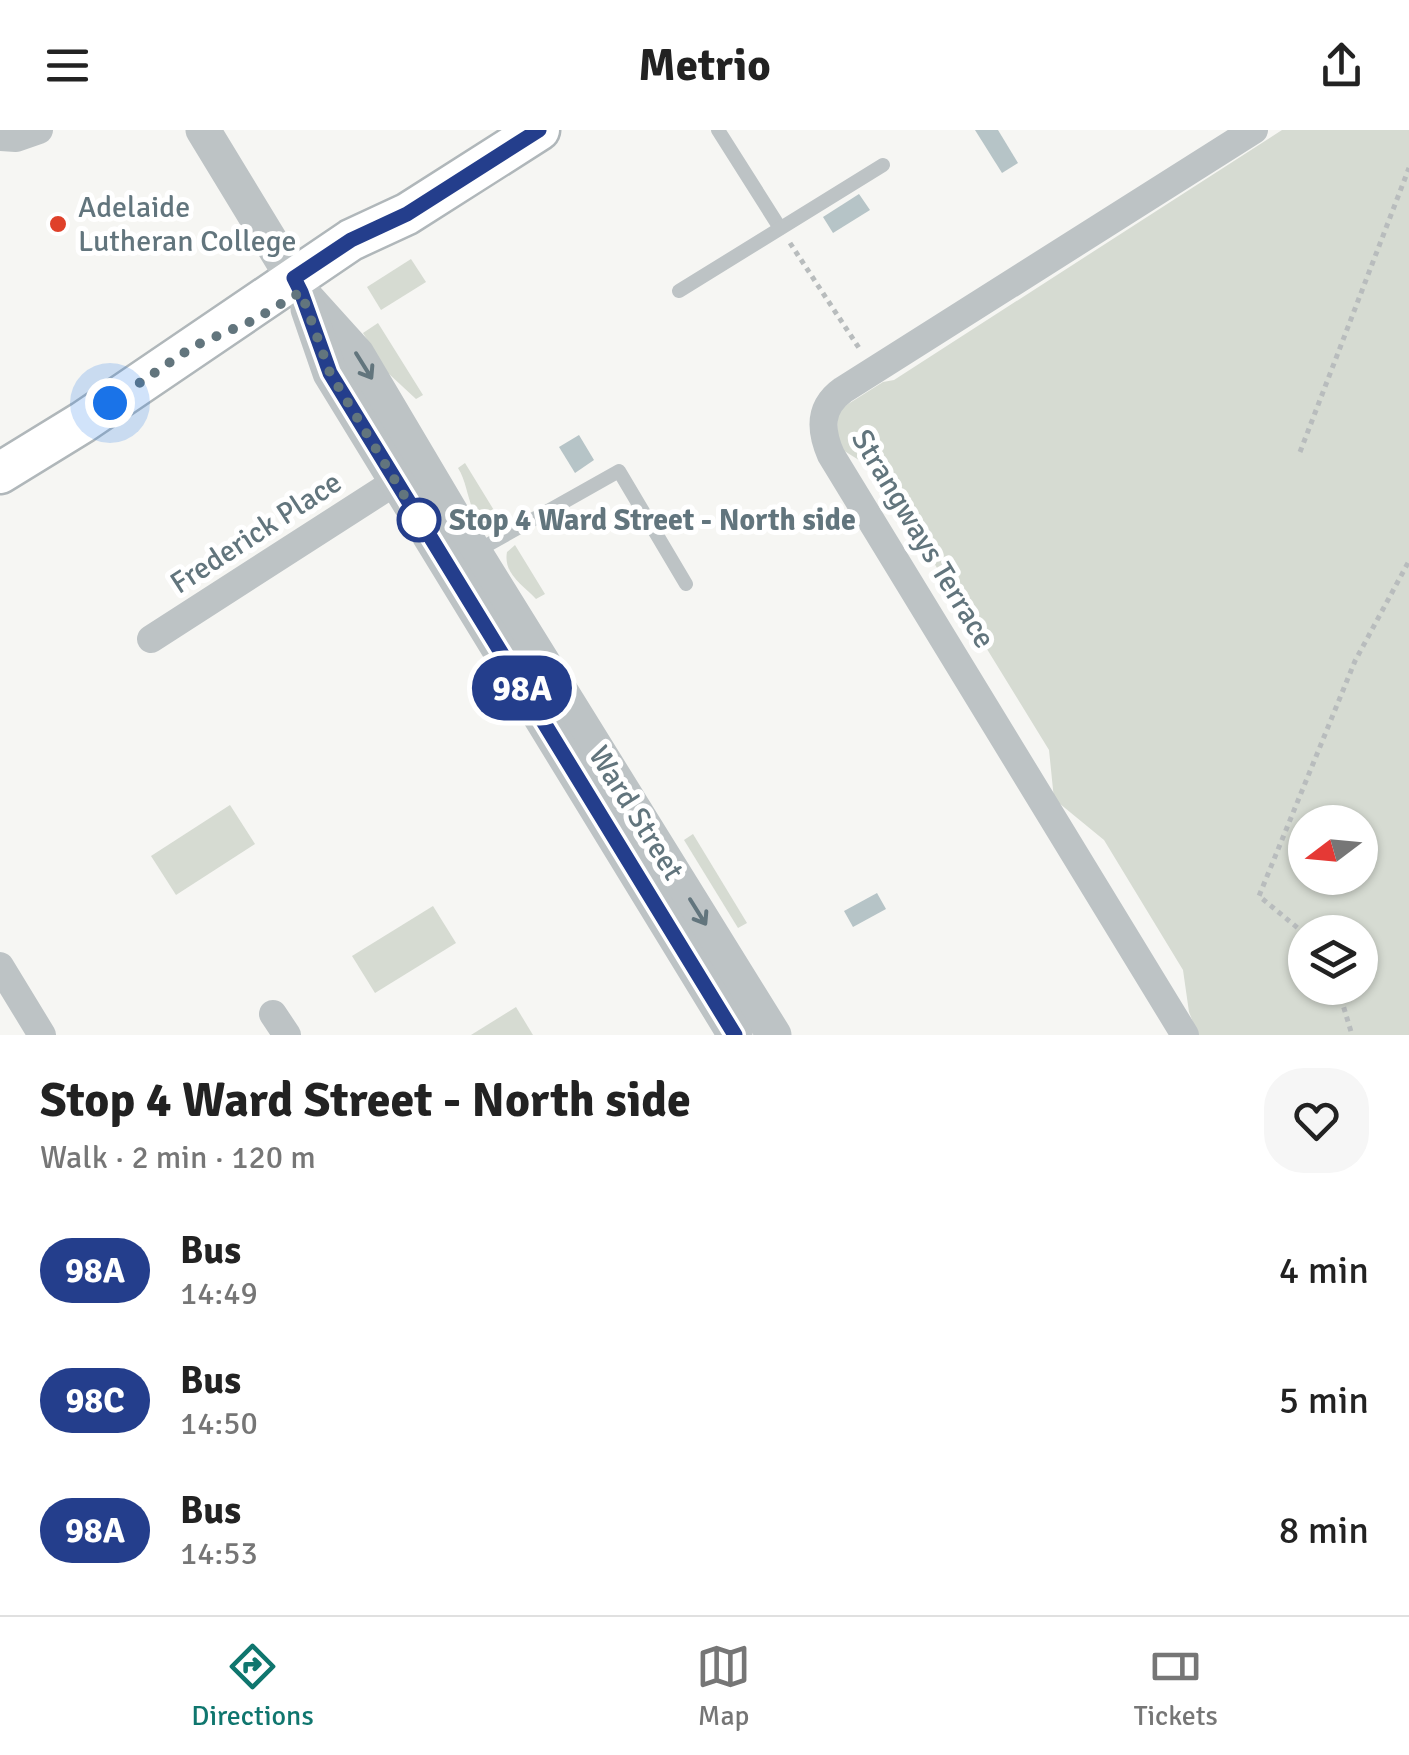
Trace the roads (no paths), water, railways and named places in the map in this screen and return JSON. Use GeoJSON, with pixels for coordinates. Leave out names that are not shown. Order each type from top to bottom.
{"type":"FeatureCollection","features":[{"type":"Feature","properties":{"kind":"main road"},"geometry":{"type":"LineString","coordinates":[[0,473],[194,346],[297,285],[360,254],[407,214],[539,130]]}},
{"type":"Feature","properties":{"kind":"street"},"geometry":{"type":"LineString","coordinates":[[0,136],[16,138],[39,130]]}},
{"type":"Feature","properties":{"kind":"street","name":"Ward Street"},"geometry":{"type":"LineString","coordinates":[[202,130],[297,285],[357,354],[462,560],[734,1012],[774,1035]]}},
{"type":"Feature","properties":{"kind":"street","name":"Strangways Terrace"},"geometry":{"type":"LineString","coordinates":[[1185,1035],[826,442],[823,418],[832,397],[1254,130]]}},
{"type":"Feature","properties":{"kind":"street","name":"Ward Street"},"geometry":{"type":"LineString","coordinates":[[297,285],[330,373],[396,482],[462,560]]}},
{"type":"Feature","properties":{"kind":"street","name":"Frederick Place"},"geometry":{"type":"LineString","coordinates":[[151,638],[396,482]]}},
{"type":"Feature","properties":{"kind":"street"},"geometry":{"type":"LineString","coordinates":[[0,966],[42,1035]]}},
{"type":"Feature","properties":{"kind":"lane"},"geometry":{"type":"LineString","coordinates":[[718,130],[780,228]]}},
{"type":"Feature","properties":{"kind":"lane"},"geometry":{"type":"LineString","coordinates":[[679,290],[883,165]]}},
{"type":"Feature","properties":{"kind":"lane"},"geometry":{"type":"LineString","coordinates":[[462,560],[619,470],[686,584]]}},
{"type":"Feature","properties":{"kind":"place","name":"Adelaide Lutheran College"},"geometry":{"type":"Point","coordinates":[58,224]}},
{"type":"Feature","properties":{"kind":"place","name":"Stop 4 Ward Street - North side"},"geometry":{"type":"Point","coordinates":[419,520]}}]}
